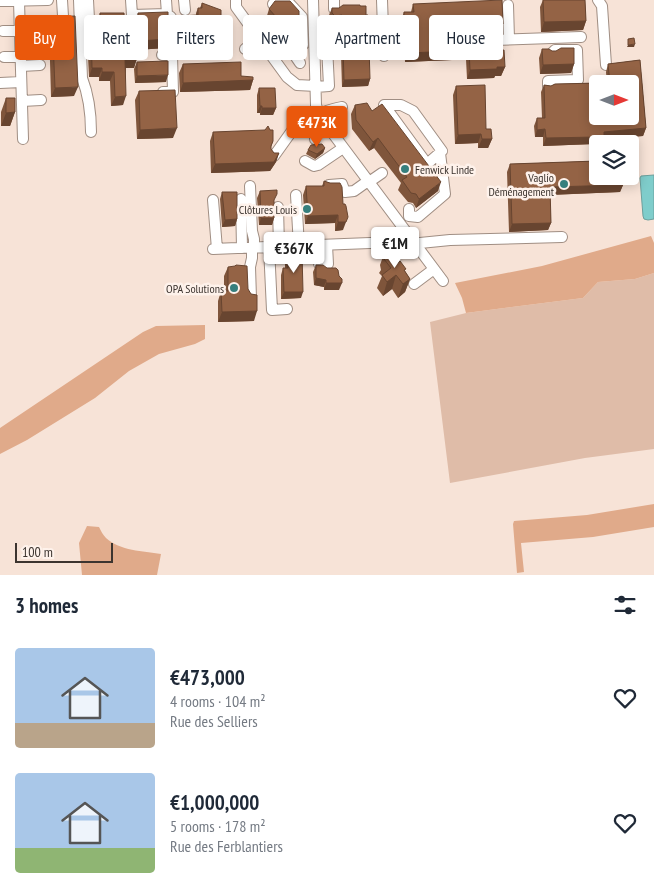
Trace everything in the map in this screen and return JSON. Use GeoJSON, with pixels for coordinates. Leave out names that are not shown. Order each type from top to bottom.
{"type":"FeatureCollection","features":[{"type":"Feature","properties":{"kind":"street"},"geometry":{"type":"LineString","coordinates":[[0,2],[48,0]]}},
{"type":"Feature","properties":{"kind":"street"},"geometry":{"type":"LineString","coordinates":[[62,0],[63,15]]}},
{"type":"Feature","properties":{"kind":"street"},"geometry":{"type":"LineString","coordinates":[[79,0],[82,78],[87,90],[91,112],[91,132]]}},
{"type":"Feature","properties":{"kind":"street"},"geometry":{"type":"LineString","coordinates":[[80,28],[90,23],[88,0]]}},
{"type":"Feature","properties":{"kind":"street"},"geometry":{"type":"LineString","coordinates":[[131,0],[132,15],[167,14]]}},
{"type":"Feature","properties":{"kind":"street"},"geometry":{"type":"LineString","coordinates":[[156,92],[173,92],[167,55],[171,17],[167,14],[166,0]]}},
{"type":"Feature","properties":{"kind":"street"},"geometry":{"type":"LineString","coordinates":[[236,0],[236,8],[243,17]]}},
{"type":"Feature","properties":{"kind":"street"},"geometry":{"type":"LineString","coordinates":[[313,0],[316,105],[319,115],[443,280]]}},
{"type":"Feature","properties":{"kind":"street"},"geometry":{"type":"LineString","coordinates":[[382,0],[383,15]]}},
{"type":"Feature","properties":{"kind":"street"},"geometry":{"type":"LineString","coordinates":[[598,0],[602,6],[606,65]]}},
{"type":"Feature","properties":{"kind":"street"},"geometry":{"type":"LineString","coordinates":[[20,1],[20,15]]}},
{"type":"Feature","properties":{"kind":"street"},"geometry":{"type":"LineString","coordinates":[[273,4],[290,3],[301,15]]}},
{"type":"Feature","properties":{"kind":"street"},"geometry":{"type":"LineString","coordinates":[[508,5],[509,39]]}},
{"type":"Feature","properties":{"kind":"street"},"geometry":{"type":"LineString","coordinates":[[275,60],[296,85],[328,86],[326,30],[307,43]]}},
{"type":"Feature","properties":{"kind":"street"},"geometry":{"type":"LineString","coordinates":[[4,32],[15,31]]}},
{"type":"Feature","properties":{"kind":"street"},"geometry":{"type":"LineString","coordinates":[[503,39],[581,37]]}},
{"type":"Feature","properties":{"kind":"street"},"geometry":{"type":"LineString","coordinates":[[548,87],[548,81],[578,80],[577,50],[555,50],[550,54]]}},
{"type":"Feature","properties":{"kind":"street"},"geometry":{"type":"LineString","coordinates":[[4,57],[40,65]]}},
{"type":"Feature","properties":{"kind":"street"},"geometry":{"type":"LineString","coordinates":[[21,62],[20,100],[23,139]]}},
{"type":"Feature","properties":{"kind":"street"},"geometry":{"type":"LineString","coordinates":[[0,83],[21,82]]}},
{"type":"Feature","properties":{"kind":"street"},"geometry":{"type":"LineString","coordinates":[[20,100],[41,100]]}},
{"type":"Feature","properties":{"kind":"street"},"geometry":{"type":"LineString","coordinates":[[409,209],[409,216],[418,217],[445,194],[440,153],[442,152],[413,111],[401,105],[384,106],[426,164],[440,153]]}},
{"type":"Feature","properties":{"kind":"street"},"geometry":{"type":"LineString","coordinates":[[315,138],[315,125],[319,115],[328,110],[342,107]]}},
{"type":"Feature","properties":{"kind":"street"},"geometry":{"type":"LineString","coordinates":[[274,156],[294,128]]}},
{"type":"Feature","properties":{"kind":"street"},"geometry":{"type":"LineString","coordinates":[[305,160],[314,166],[318,165],[343,148]]}},
{"type":"Feature","properties":{"kind":"street"},"geometry":{"type":"LineString","coordinates":[[326,185],[342,184],[345,192],[354,191],[382,173]]}},
{"type":"Feature","properties":{"kind":"street"},"geometry":{"type":"LineString","coordinates":[[249,248],[254,239],[250,186]]}},
{"type":"Feature","properties":{"kind":"street"},"geometry":{"type":"LineString","coordinates":[[296,195],[299,246]]}},
{"type":"Feature","properties":{"kind":"street"},"geometry":{"type":"LineString","coordinates":[[241,199],[252,258],[250,267],[251,298]]}},
{"type":"Feature","properties":{"kind":"street"},"geometry":{"type":"LineString","coordinates":[[213,200],[215,249],[399,242],[409,236]]}},
{"type":"Feature","properties":{"kind":"street"},"geometry":{"type":"LineString","coordinates":[[278,206],[274,247],[272,310],[287,309]]}},
{"type":"Feature","properties":{"kind":"street"},"geometry":{"type":"LineString","coordinates":[[416,245],[450,240],[456,247],[527,245],[538,238],[562,237]]}},
{"type":"Feature","properties":{"kind":"street"},"geometry":{"type":"LineString","coordinates":[[320,264],[328,264],[327,245]]}},
{"type":"Feature","properties":{"kind":"street"},"geometry":{"type":"LineString","coordinates":[[414,284],[434,269]]}},
{"type":"Feature","properties":{"kind":"shaded area"},"geometry":{"type":"Polygon","coordinates":[[[651,236],[654,243],[654,273],[635,279],[598,282],[583,298],[466,313],[455,283],[542,266],[651,236]]]}},
{"type":"Feature","properties":{"kind":"shaded area"},"geometry":{"type":"Polygon","coordinates":[[[654,273],[654,449],[585,458],[450,483],[430,322],[466,313],[583,298],[598,282],[635,279],[654,273]]]}},
{"type":"Feature","properties":{"kind":"shaded area"},"geometry":{"type":"Polygon","coordinates":[[[205,325],[205,339],[195,344],[159,354],[129,371],[95,398],[27,440],[0,454],[0,428],[143,332],[156,326],[205,325]]]}},
{"type":"Feature","properties":{"kind":"shaded area"},"geometry":{"type":"Polygon","coordinates":[[[654,504],[654,527],[593,537],[521,543],[524,572],[517,573],[514,521],[587,515],[654,504]]]}},
{"type":"Feature","properties":{"kind":"shaded area"},"geometry":{"type":"Polygon","coordinates":[[[87,526],[99,527],[106,538],[118,546],[161,554],[157,575],[82,575],[79,543],[87,526]]]}},
{"type":"Feature","properties":{"kind":"water"},"geometry":{"type":"Polygon","coordinates":[[[654,175],[654,219],[648,220],[644,219],[643,216],[640,178],[641,176],[654,175]]]}},
{"type":"Feature","properties":{"kind":"building"},"geometry":{"type":"Polygon","coordinates":[[[502,0],[503,15],[429,15],[429,52],[419,53],[419,15],[404,15],[404,12],[414,12],[413,4],[502,0]]]}},
{"type":"Feature","properties":{"kind":"building"},"geometry":{"type":"Polygon","coordinates":[[[543,0],[585,0],[586,21],[544,22],[543,0]]]}},
{"type":"Feature","properties":{"kind":"building"},"geometry":{"type":"Polygon","coordinates":[[[275,1],[290,1],[299,11],[299,15],[274,15],[269,9],[275,1]]]}},
{"type":"Feature","properties":{"kind":"building"},"geometry":{"type":"Polygon","coordinates":[[[202,3],[221,10],[221,15],[198,15],[198,8],[202,8],[202,3]]]}},
{"type":"Feature","properties":{"kind":"building"},"geometry":{"type":"Polygon","coordinates":[[[343,5],[366,6],[366,15],[334,15],[332,13],[332,8],[339,8],[343,5]]]}},
{"type":"Feature","properties":{"kind":"building"},"geometry":{"type":"Polygon","coordinates":[[[168,12],[168,15],[158,15],[158,40],[148,40],[148,15],[138,15],[138,13],[168,12]]]}},
{"type":"Feature","properties":{"kind":"building"},"geometry":{"type":"Polygon","coordinates":[[[100,13],[124,13],[124,15],[100,15],[100,13]]]}},
{"type":"Feature","properties":{"kind":"building"},"geometry":{"type":"Polygon","coordinates":[[[74,16],[78,87],[55,88],[54,60],[74,60],[74,16]]]}},
{"type":"Feature","properties":{"kind":"building"},"geometry":{"type":"Polygon","coordinates":[[[634,38],[635,44],[628,45],[628,39],[634,38]]]}},
{"type":"Feature","properties":{"kind":"building"},"geometry":{"type":"Polygon","coordinates":[[[561,48],[574,48],[574,64],[543,65],[542,49],[556,51],[561,48]]]}},
{"type":"Feature","properties":{"kind":"building"},"geometry":{"type":"Polygon","coordinates":[[[504,50],[505,67],[470,70],[470,60],[503,60],[504,50]]]}},
{"type":"Feature","properties":{"kind":"building"},"geometry":{"type":"Polygon","coordinates":[[[92,60],[125,60],[126,96],[115,97],[114,72],[102,72],[102,68],[92,68],[92,60]]]}},
{"type":"Feature","properties":{"kind":"building"},"geometry":{"type":"Polygon","coordinates":[[[343,60],[369,60],[370,79],[344,80],[343,60]]]}},
{"type":"Feature","properties":{"kind":"building"},"geometry":{"type":"Polygon","coordinates":[[[640,60],[646,128],[604,132],[604,135],[589,135],[589,137],[546,138],[545,129],[537,130],[537,118],[545,118],[544,85],[551,86],[555,84],[589,83],[589,125],[639,125],[639,75],[609,75],[608,64],[640,60]]]}},
{"type":"Feature","properties":{"kind":"building"},"geometry":{"type":"Polygon","coordinates":[[[168,61],[168,75],[137,76],[137,62],[168,61]]]}},
{"type":"Feature","properties":{"kind":"building"},"geometry":{"type":"Polygon","coordinates":[[[241,62],[241,76],[253,77],[253,80],[183,83],[183,64],[241,62]]]}},
{"type":"Feature","properties":{"kind":"building"},"geometry":{"type":"Polygon","coordinates":[[[485,85],[486,129],[491,129],[492,139],[482,139],[481,134],[458,135],[456,86],[485,85]]]}},
{"type":"Feature","properties":{"kind":"building"},"geometry":{"type":"Polygon","coordinates":[[[259,88],[275,88],[276,108],[262,108],[260,106],[259,88]]]}},
{"type":"Feature","properties":{"kind":"building"},"geometry":{"type":"Polygon","coordinates":[[[175,90],[177,128],[140,130],[139,91],[175,90]]]}},
{"type":"Feature","properties":{"kind":"building"},"geometry":{"type":"Polygon","coordinates":[[[6,98],[15,98],[15,112],[6,113],[6,98]]]}},
{"type":"Feature","properties":{"kind":"building","name":"Fenwick Linde"},"geometry":{"type":"Polygon","coordinates":[[[367,103],[372,111],[382,104],[441,182],[419,199],[416,194],[411,193],[402,180],[407,177],[378,138],[373,142],[356,120],[355,105],[367,103]]]}},
{"type":"Feature","properties":{"kind":"building"},"geometry":{"type":"Polygon","coordinates":[[[268,126],[270,130],[273,130],[271,149],[274,153],[279,153],[274,162],[215,164],[213,132],[265,130],[268,126]]]}},
{"type":"Feature","properties":{"kind":"building"},"geometry":{"type":"Polygon","coordinates":[[[322,144],[325,148],[317,154],[308,150],[311,145],[322,144]]]}},
{"type":"Feature","properties":{"kind":"building"},"geometry":{"type":"Polygon","coordinates":[[[589,161],[589,185],[623,185],[550,187],[551,223],[512,224],[510,164],[589,161]]]}},
{"type":"Feature","properties":{"kind":"building"},"geometry":{"type":"Polygon","coordinates":[[[324,181],[340,183],[343,204],[346,206],[348,217],[346,222],[338,222],[338,215],[308,216],[306,186],[324,186],[324,181]]]}},
{"type":"Feature","properties":{"kind":"building"},"geometry":{"type":"Polygon","coordinates":[[[277,190],[274,200],[274,218],[261,218],[260,191],[277,190]]]}},
{"type":"Feature","properties":{"kind":"building"},"geometry":{"type":"Polygon","coordinates":[[[222,192],[237,192],[237,219],[225,220],[222,192]]]}},
{"type":"Feature","properties":{"kind":"building"},"geometry":{"type":"Polygon","coordinates":[[[385,251],[389,251],[398,263],[400,261],[406,269],[404,270],[410,279],[403,284],[396,275],[387,282],[382,275],[391,268],[384,259],[386,258],[385,251]]]}},
{"type":"Feature","properties":{"kind":"building"},"geometry":{"type":"Polygon","coordinates":[[[287,253],[302,253],[303,292],[284,292],[283,268],[288,268],[287,253]]]}},
{"type":"Feature","properties":{"kind":"building","name":"OPA Solutions"},"geometry":{"type":"Polygon","coordinates":[[[236,265],[247,266],[248,289],[251,294],[257,295],[257,311],[222,312],[221,291],[228,291],[228,267],[236,265]]]}},
{"type":"Feature","properties":{"kind":"building"},"geometry":{"type":"Polygon","coordinates":[[[316,265],[336,268],[342,283],[326,283],[326,280],[316,278],[316,265]]]}},
{"type":"Feature","properties":{"kind":"place","name":"Fenwick Linde"},"geometry":{"type":"Point","coordinates":[405,169]}},
{"type":"Feature","properties":{"kind":"place","name":"Vaglio Déménagement"},"geometry":{"type":"Point","coordinates":[564,184]}},
{"type":"Feature","properties":{"kind":"place","name":"Clôtures Louis"},"geometry":{"type":"Point","coordinates":[307,209]}},
{"type":"Feature","properties":{"kind":"place","name":"OPA Solutions"},"geometry":{"type":"Point","coordinates":[234,288]}}]}
